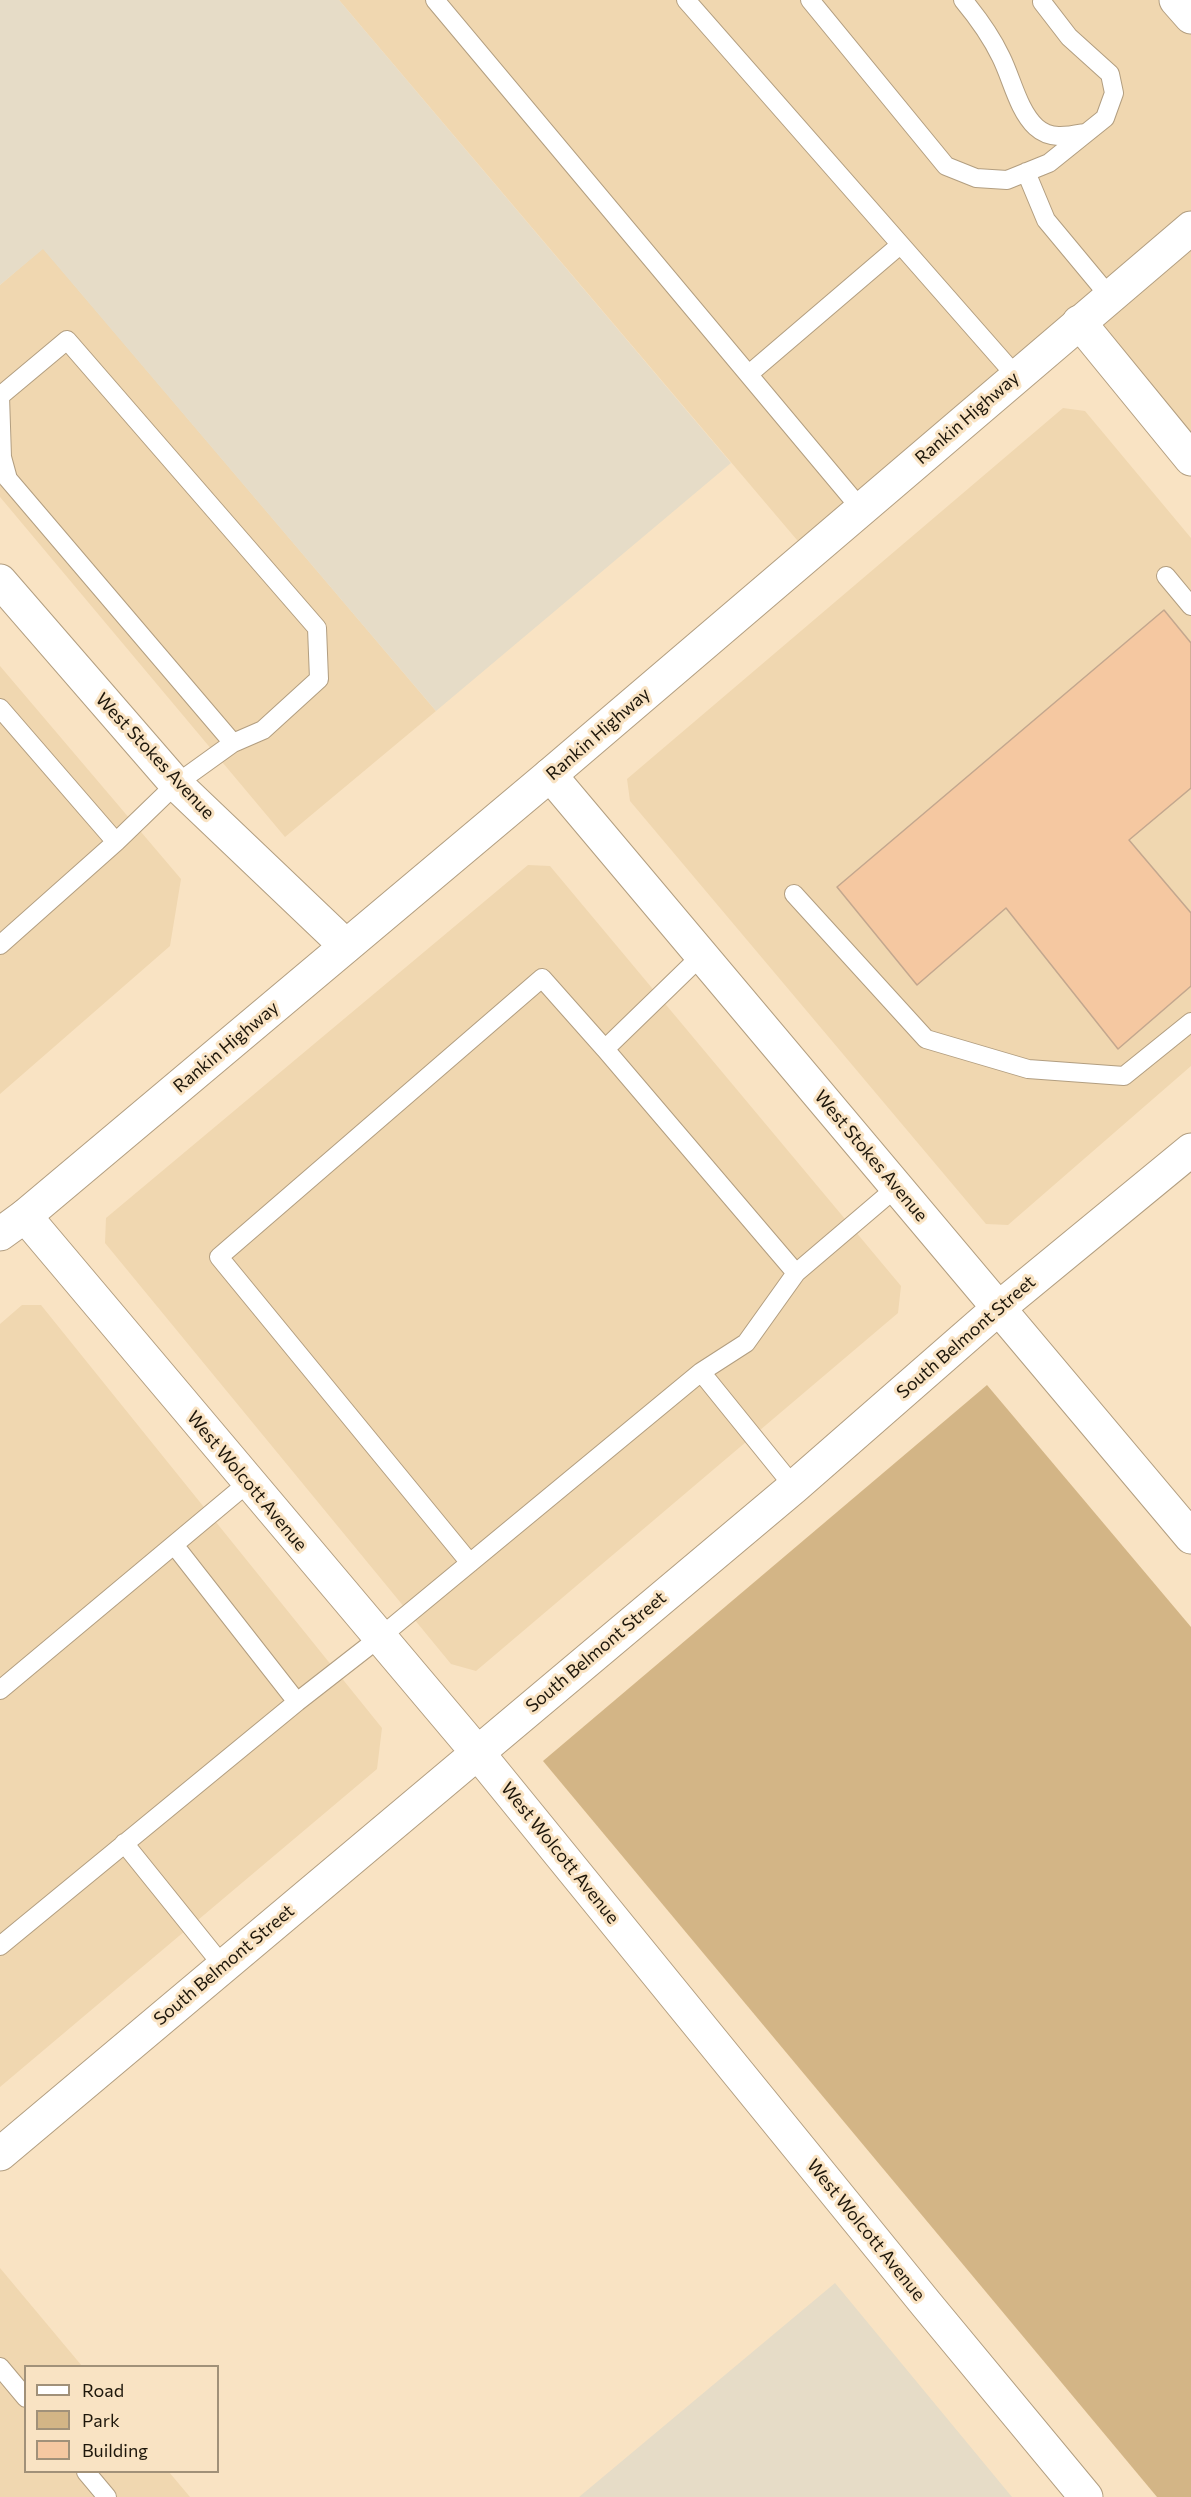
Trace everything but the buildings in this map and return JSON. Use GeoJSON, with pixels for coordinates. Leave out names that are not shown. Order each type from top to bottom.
{"type":"FeatureCollection","features":[{"type":"Feature","properties":{"kind":"main road"},"geometry":{"type":"LineString","coordinates":[[1176,0],[1191,17]]}},
{"type":"Feature","properties":{"kind":"main road","name":"Rankin Highway"},"geometry":{"type":"LineString","coordinates":[[13,1225],[550,775],[1191,228]]}},
{"type":"Feature","properties":{"kind":"main road"},"geometry":{"type":"LineString","coordinates":[[1079,322],[1185,441]]}},
{"type":"Feature","properties":{"kind":"main road","name":"West Stokes Avenue"},"geometry":{"type":"LineString","coordinates":[[0,581],[176,784],[346,946]]}},
{"type":"Feature","properties":{"kind":"main road","name":"West Stokes Avenue"},"geometry":{"type":"LineString","coordinates":[[550,775],[1000,1307],[1191,1537]]}},
{"type":"Feature","properties":{"kind":"main road","name":"South Belmont Street"},"geometry":{"type":"LineString","coordinates":[[0,2154],[794,1487],[1000,1307],[1191,1150]]}},
{"type":"Feature","properties":{"kind":"main road","name":"West Wolcott Avenue"},"geometry":{"type":"LineString","coordinates":[[13,1225],[249,1482],[477,1752],[1086,2497]]}},
{"type":"Feature","properties":{"kind":"lane"},"geometry":{"type":"LineString","coordinates":[[435,0],[861,509]]}},
{"type":"Feature","properties":{"kind":"lane"},"geometry":{"type":"LineString","coordinates":[[686,0],[1016,376]]}},
{"type":"Feature","properties":{"kind":"lane"},"geometry":{"type":"LineString","coordinates":[[810,0],[946,166],[976,178],[997,180],[1007,180],[1049,163],[1105,118],[1114,93],[1110,74],[1070,37],[1041,2]]}},
{"type":"Feature","properties":{"kind":"lane"},"geometry":{"type":"LineString","coordinates":[[963,0],[981,22],[1002,58],[1015,94],[1037,128],[1060,137],[1086,133]]}},
{"type":"Feature","properties":{"kind":"lane"},"geometry":{"type":"LineString","coordinates":[[1026,172],[1046,220],[1110,297]]}},
{"type":"Feature","properties":{"kind":"lane"},"geometry":{"type":"LineString","coordinates":[[749,374],[900,245]]}},
{"type":"Feature","properties":{"kind":"lane"},"geometry":{"type":"LineString","coordinates":[[0,945],[116,843],[176,784],[233,743],[263,729],[319,679],[317,628],[67,340],[0,396],[2,457],[8,479],[233,743]]}},
{"type":"Feature","properties":{"kind":"lane"},"geometry":{"type":"LineString","coordinates":[[1166,576],[1191,606]]}},
{"type":"Feature","properties":{"kind":"lane"},"geometry":{"type":"LineString","coordinates":[[0,708],[116,843]]}},
{"type":"Feature","properties":{"kind":"lane"},"geometry":{"type":"LineString","coordinates":[[794,894],[926,1039],[1028,1069],[1124,1076],[1191,1022]]}},
{"type":"Feature","properties":{"kind":"lane"},"geometry":{"type":"LineString","coordinates":[[605,1049],[702,955]]}},
{"type":"Feature","properties":{"kind":"lane"},"geometry":{"type":"LineString","coordinates":[[470,1563],[219,1257],[542,978],[796,1273]]}},
{"type":"Feature","properties":{"kind":"lane"},"geometry":{"type":"LineString","coordinates":[[0,1946],[297,1702],[379,1638],[701,1372],[746,1343],[796,1273],[897,1188]]}},
{"type":"Feature","properties":{"kind":"lane"},"geometry":{"type":"LineString","coordinates":[[701,1372],[794,1487]]}},
{"type":"Feature","properties":{"kind":"lane"},"geometry":{"type":"LineString","coordinates":[[0,1690],[249,1482]]}},
{"type":"Feature","properties":{"kind":"lane"},"geometry":{"type":"LineString","coordinates":[[175,1546],[297,1702]]}},
{"type":"Feature","properties":{"kind":"lane"},"geometry":{"type":"LineString","coordinates":[[124,1843],[223,1966]]}},
{"type":"Feature","properties":{"kind":"lane"},"geometry":{"type":"LineString","coordinates":[[0,2367],[24,2396]]}},
{"type":"Feature","properties":{"kind":"lane"},"geometry":{"type":"LineString","coordinates":[[87,2473],[107,2497]]}},
{"type":"Feature","properties":{"kind":"shaded area"},"geometry":{"type":"Polygon","coordinates":[[[0,0],[339,0],[731,463],[436,711],[43,249],[0,285],[0,0]]]}},
{"type":"Feature","properties":{"kind":"shaded area"},"geometry":{"type":"Polygon","coordinates":[[[339,0],[1191,0],[1191,457],[1080,324],[808,553],[339,0]]]}},
{"type":"Feature","properties":{"kind":"shaded area"},"geometry":{"type":"Polygon","coordinates":[[[43,248],[436,711],[285,837],[0,497],[0,285],[43,248]]]}},
{"type":"Feature","properties":{"kind":"shaded area"},"geometry":{"type":"Polygon","coordinates":[[[1063,408],[1085,411],[1191,538],[1191,1066],[1008,1225],[986,1224],[630,801],[627,779],[1063,408]]]}},
{"type":"Feature","properties":{"kind":"shaded area"},"geometry":{"type":"Polygon","coordinates":[[[0,666],[181,879],[170,946],[0,1094],[0,666]]]}},
{"type":"Feature","properties":{"kind":"shaded area"},"geometry":{"type":"Polygon","coordinates":[[[528,865],[550,866],[901,1286],[898,1313],[476,1671],[451,1664],[105,1243],[106,1218],[528,865]]]}},
{"type":"Feature","properties":{"kind":"shaded area"},"geometry":{"type":"Polygon","coordinates":[[[22,1305],[41,1305],[382,1728],[377,1769],[0,2087],[0,1324],[22,1305]]]}},
{"type":"Feature","properties":{"kind":"shaded area"},"geometry":{"type":"Polygon","coordinates":[[[0,2268],[81,2365],[24,2365],[24,2473],[170,2473],[190,2497],[0,2497],[0,2268]]]}},
{"type":"Feature","properties":{"kind":"shaded area"},"geometry":{"type":"Polygon","coordinates":[[[835,2283],[1012,2497],[579,2497],[835,2283]]]}},
{"type":"Feature","properties":{"kind":"green space"},"geometry":{"type":"Polygon","coordinates":[[[987,1385],[1191,1627],[1191,2497],[1157,2497],[543,1761],[987,1385]]]}}]}
